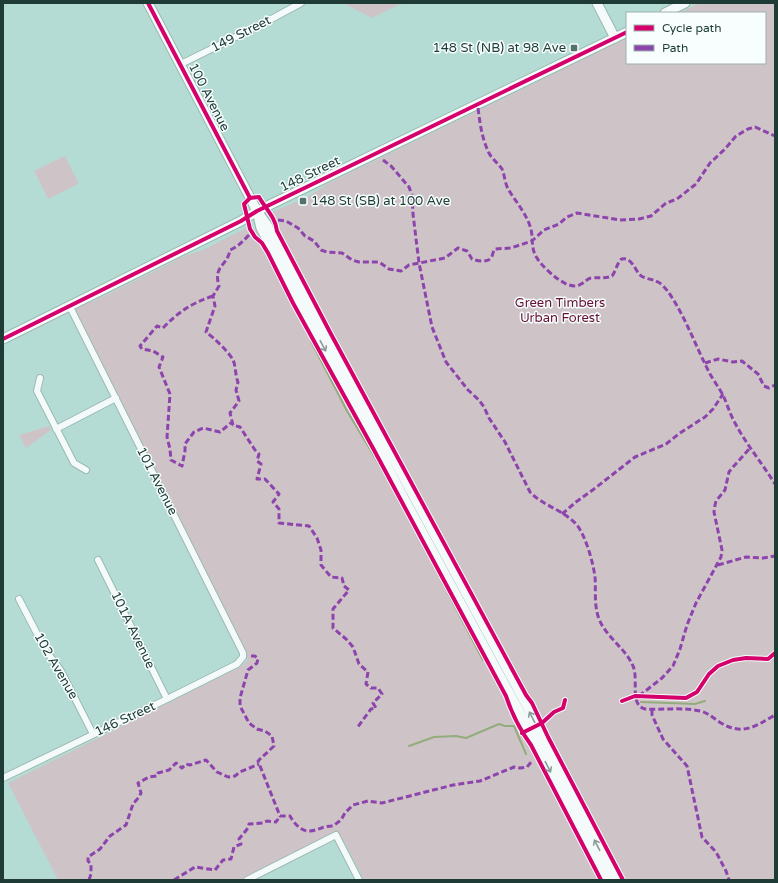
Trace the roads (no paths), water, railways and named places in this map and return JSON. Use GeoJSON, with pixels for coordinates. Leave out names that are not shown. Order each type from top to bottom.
{"type":"FeatureCollection","features":[{"type":"Feature","properties":{"kind":"main road","name":"100 Avenue"},"geometry":{"type":"LineString","coordinates":[[148,3],[257,211],[267,225],[527,706],[615,880]]}},
{"type":"Feature","properties":{"kind":"main road"},"geometry":{"type":"LineString","coordinates":[[597,3],[614,38]]}},
{"type":"Feature","properties":{"kind":"main road"},"geometry":{"type":"LineString","coordinates":[[667,12],[685,3]]}},
{"type":"Feature","properties":{"kind":"main road","name":"148 Street"},"geometry":{"type":"LineString","coordinates":[[3,338],[242,220],[257,211],[626,32]]}},
{"type":"Feature","properties":{"kind":"main road","name":"100 Avenue"},"geometry":{"type":"LineString","coordinates":[[257,211],[261,228],[405,500],[524,720],[606,880]]}},
{"type":"Feature","properties":{"kind":"street","name":"149 Street"},"geometry":{"type":"LineString","coordinates":[[181,64],[301,3]]}},
{"type":"Feature","properties":{"kind":"street","name":"101 Avenue"},"geometry":{"type":"LineString","coordinates":[[69,305],[243,653],[243,657]]}},
{"type":"Feature","properties":{"kind":"street"},"geometry":{"type":"LineString","coordinates":[[40,378],[37,391],[74,463],[86,470]]}},
{"type":"Feature","properties":{"kind":"street"},"geometry":{"type":"LineString","coordinates":[[56,429],[116,398]]}},
{"type":"Feature","properties":{"kind":"street","name":"101A Avenue"},"geometry":{"type":"LineString","coordinates":[[98,560],[167,699]]}},
{"type":"Feature","properties":{"kind":"street","name":"102 Avenue"},"geometry":{"type":"LineString","coordinates":[[19,599],[46,651],[61,671],[94,734]]}},
{"type":"Feature","properties":{"kind":"street","name":"146 Street"},"geometry":{"type":"LineString","coordinates":[[3,778],[237,664],[243,657]]}},
{"type":"Feature","properties":{"kind":"street"},"geometry":{"type":"LineString","coordinates":[[247,880],[336,835],[359,880]]}},
{"type":"Feature","properties":{"kind":"waterway"},"geometry":{"type":"LineString","coordinates":[[311,341],[347,411],[379,464],[421,541],[483,660]]}},
{"type":"Feature","properties":{"kind":"waterway"},"geometry":{"type":"LineString","coordinates":[[641,702],[695,704],[705,701]]}},
{"type":"Feature","properties":{"kind":"waterway"},"geometry":{"type":"LineString","coordinates":[[409,746],[434,737],[456,736],[466,738],[499,724],[514,726],[526,754]]}},
{"type":"Feature","properties":{"kind":"place","name":"148 St (NB) at 98 Ave"},"geometry":{"type":"Point","coordinates":[574,48]}},
{"type":"Feature","properties":{"kind":"place","name":"148 St (SB) at 100 Ave"},"geometry":{"type":"Point","coordinates":[303,201]}},
{"type":"Feature","properties":{"kind":"park label","name":"Green Timbers Urban Forest"},"geometry":{"type":"Point","coordinates":[560,310]}}]}
